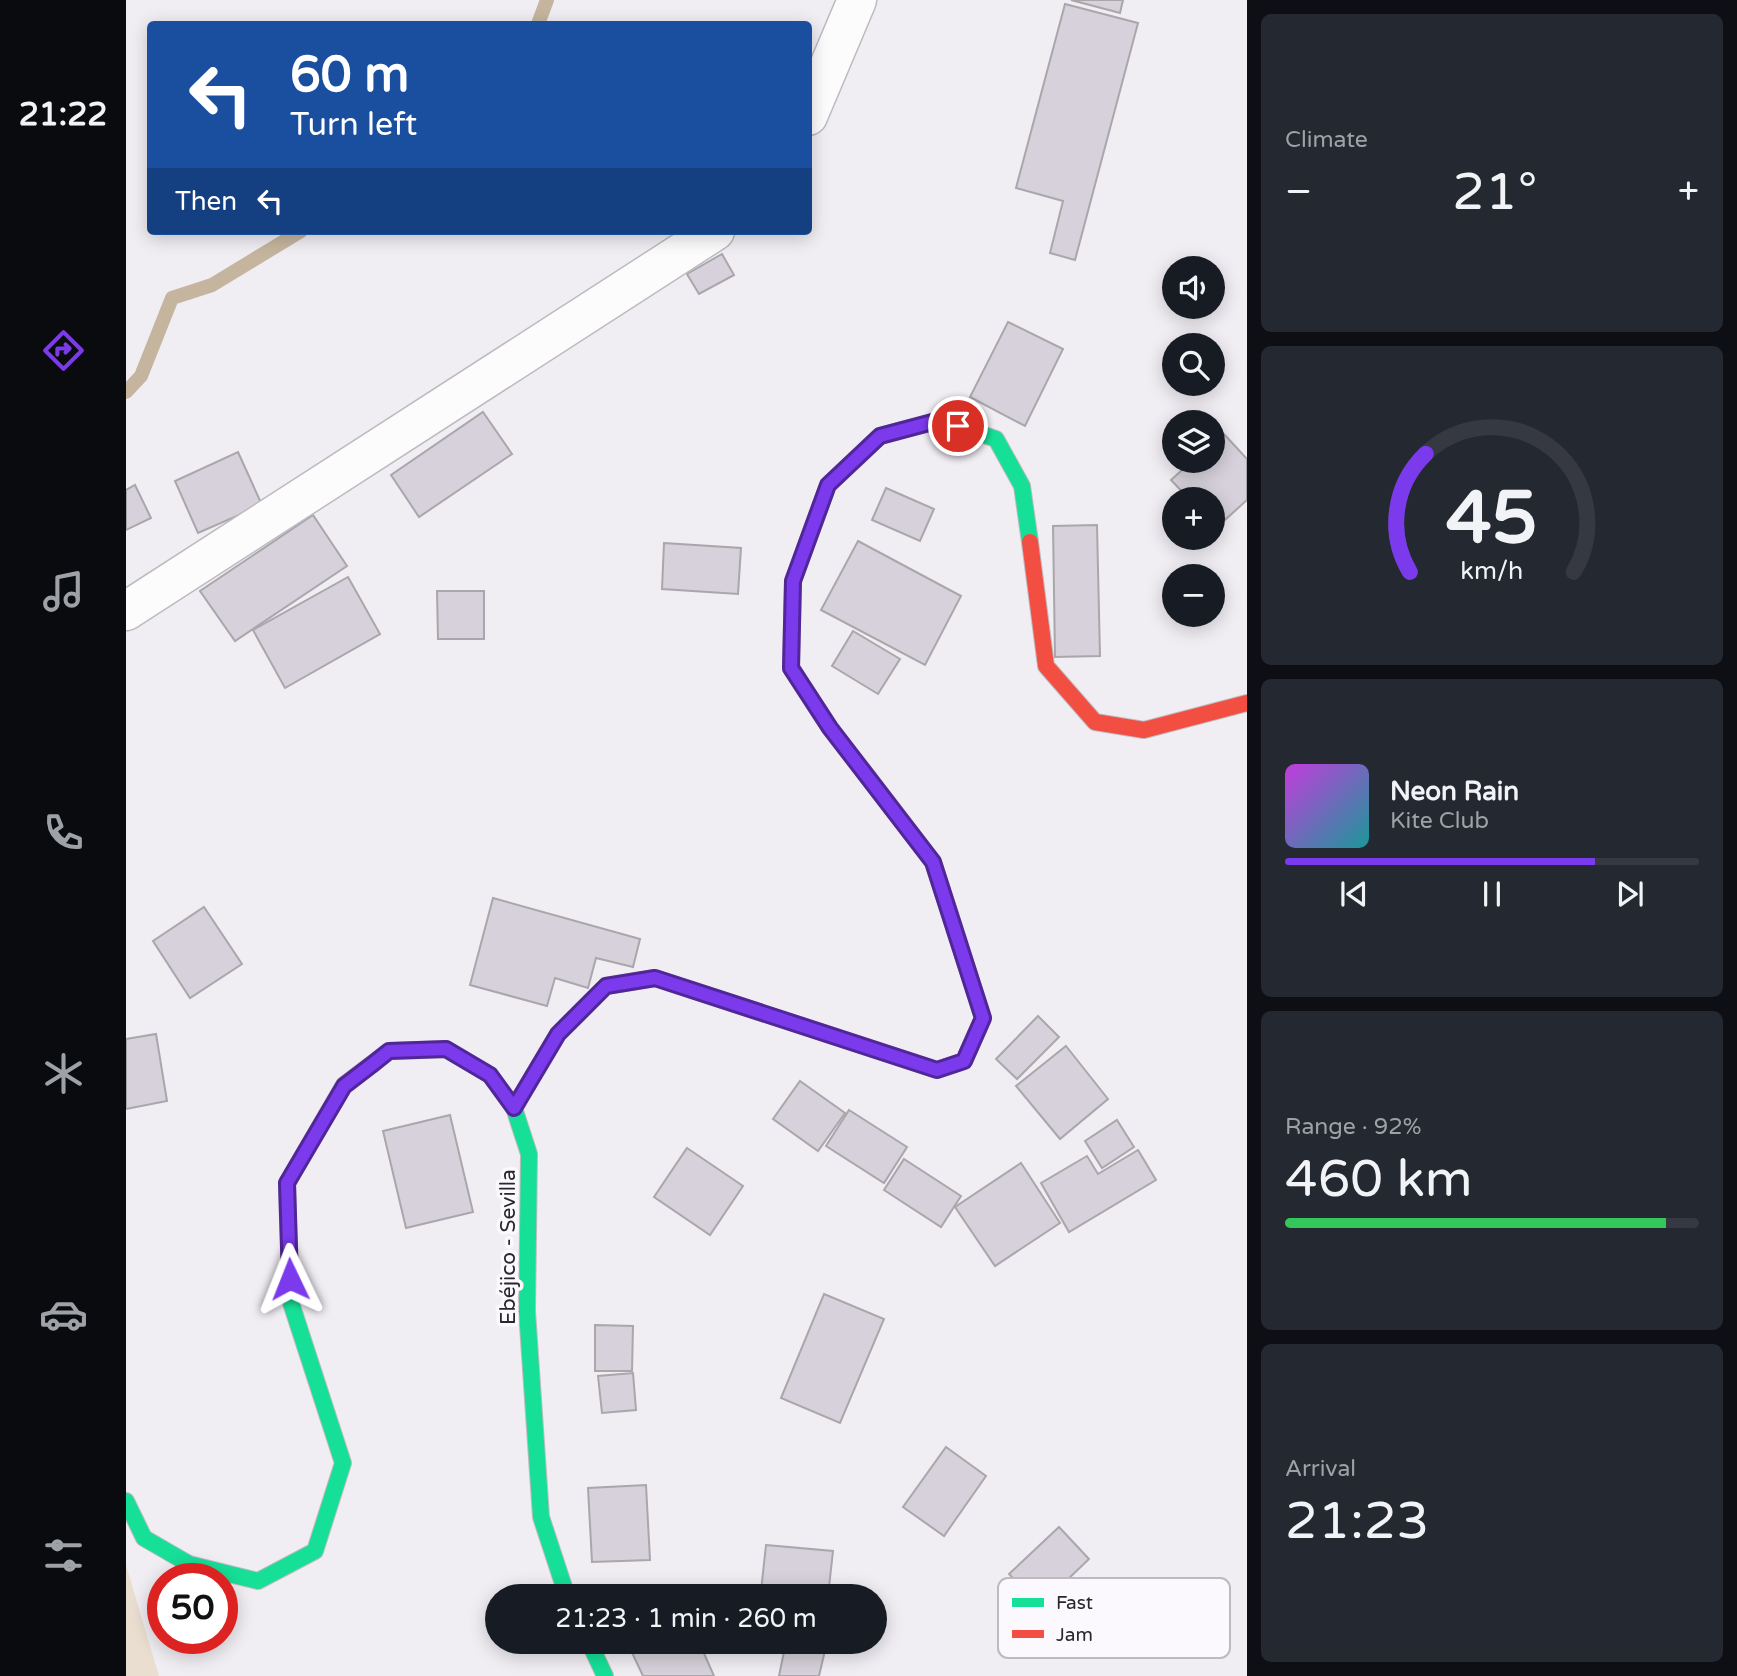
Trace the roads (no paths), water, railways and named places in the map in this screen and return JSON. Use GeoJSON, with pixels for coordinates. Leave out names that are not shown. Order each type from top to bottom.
{"type":"FeatureCollection","features":[{"type":"Feature","properties":{"kind":"street"},"geometry":{"type":"LineString","coordinates":[[812,107],[857,0]]}},
{"type":"Feature","properties":{"kind":"street"},"geometry":{"type":"LineString","coordinates":[[126,611],[709,235]]}},
{"type":"Feature","properties":{"kind":"street"},"geometry":{"type":"LineString","coordinates":[[514,1108],[558,1034],[606,986],[655,978],[937,1070],[964,1061],[983,1018],[933,862],[830,728],[791,668],[793,581],[828,485],[880,436],[940,420],[996,439],[1022,486],[1046,666],[1095,722],[1144,730],[1247,703]]}},
{"type":"Feature","properties":{"kind":"street","name":"Ebéjico - Sevilla"},"geometry":{"type":"LineString","coordinates":[[126,1501],[144,1538],[189,1564],[258,1581],[314,1551],[342,1463],[291,1303],[287,1183],[344,1086],[389,1051],[446,1049],[490,1075],[514,1108],[529,1154],[527,1311],[541,1517],[562,1584]]}},
{"type":"Feature","properties":{"kind":"street"},"geometry":{"type":"LineString","coordinates":[[595,1654],[605,1676]]}},
{"type":"Feature","properties":{"kind":"waterway"},"geometry":{"type":"LineString","coordinates":[[539,21],[547,0]]}},
{"type":"Feature","properties":{"kind":"waterway"},"geometry":{"type":"LineString","coordinates":[[126,392],[141,376],[172,298],[212,285],[294,235]]}}]}
